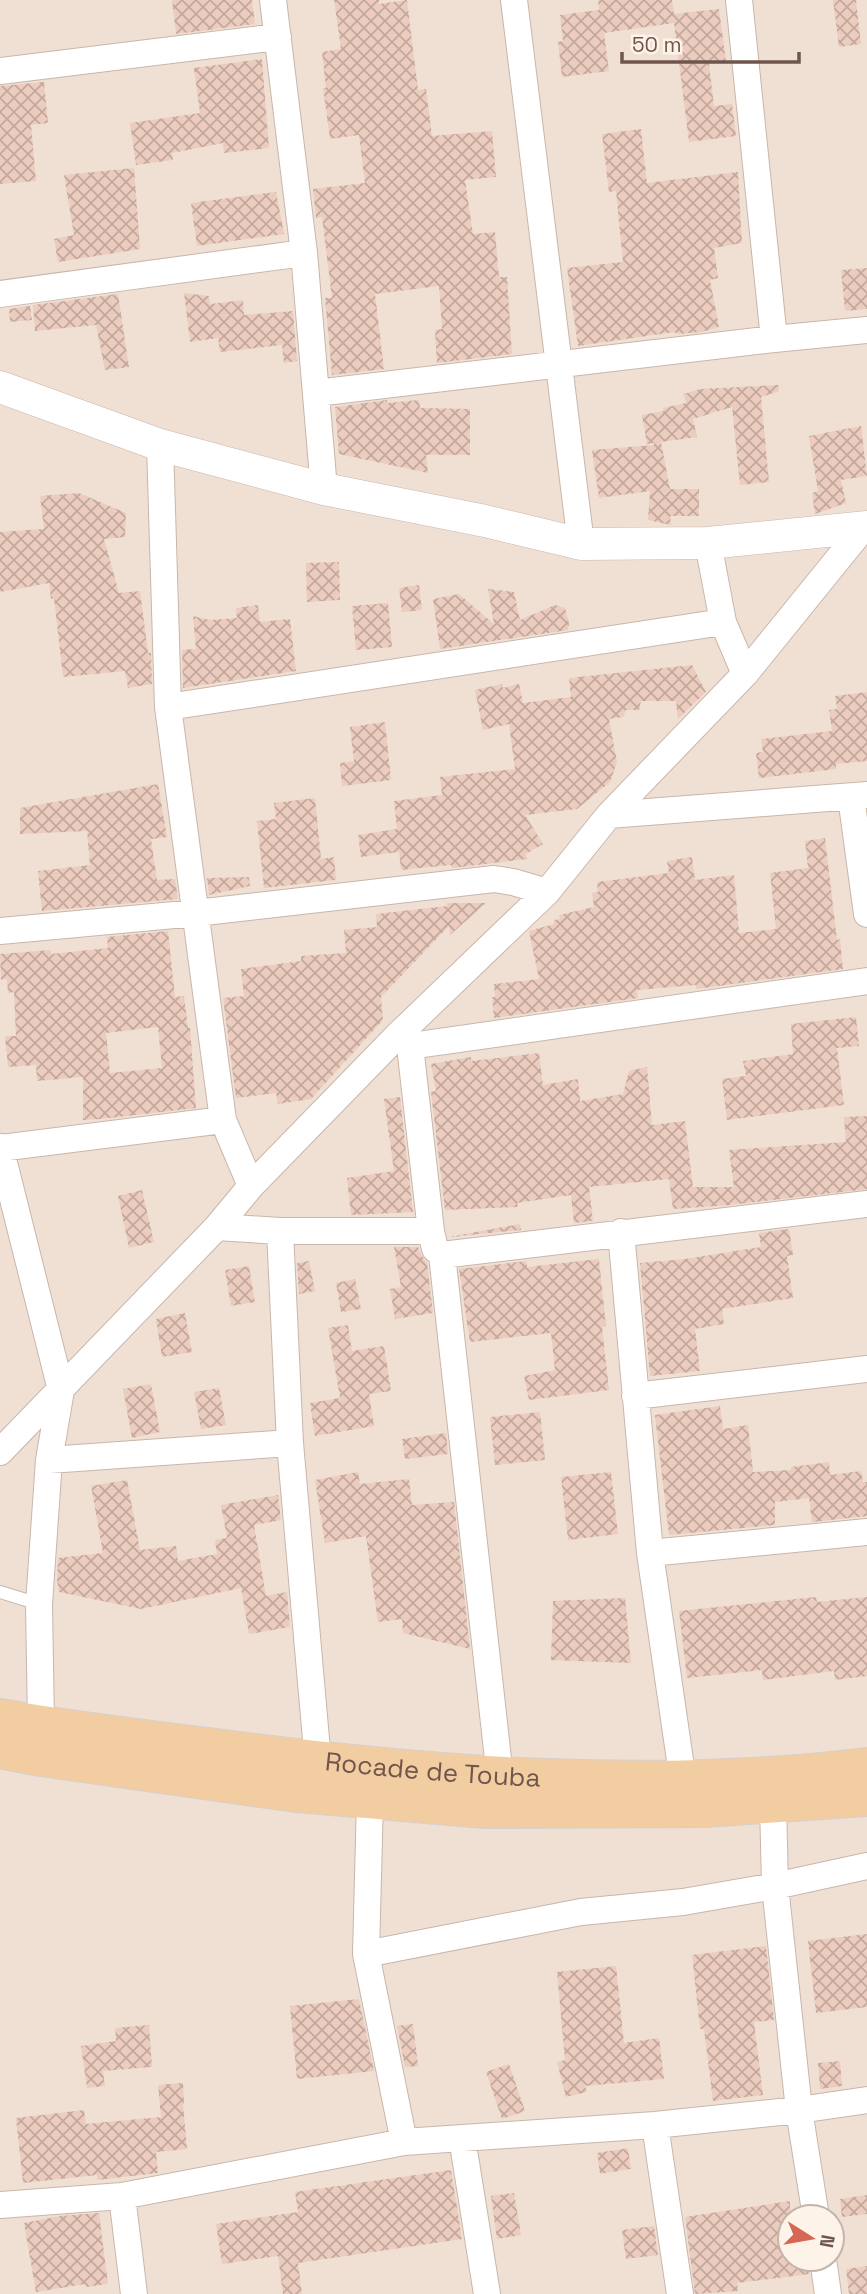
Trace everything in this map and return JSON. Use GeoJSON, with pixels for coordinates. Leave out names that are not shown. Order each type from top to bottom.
{"type":"FeatureCollection","features":[{"type":"Feature","properties":{"kind":"main road","name":"Rocade de Touba"},"geometry":{"type":"LineString","coordinates":[[0,1718],[318,1762],[500,1777],[684,1781],[801,1775],[867,1767]]}},
{"type":"Feature","properties":{"kind":"main road","name":"Rocade de Touba"},"geometry":{"type":"LineString","coordinates":[[0,1749],[297,1793],[485,1809],[705,1808],[867,1797]]}},
{"type":"Feature","properties":{"kind":"street"},"geometry":{"type":"LineString","coordinates":[[273,0],[303,253],[324,489]]}},
{"type":"Feature","properties":{"kind":"street"},"geometry":{"type":"LineString","coordinates":[[514,0],[581,544]]}},
{"type":"Feature","properties":{"kind":"street"},"geometry":{"type":"LineString","coordinates":[[739,0],[774,339]]}},
{"type":"Feature","properties":{"kind":"street"},"geometry":{"type":"LineString","coordinates":[[0,71],[278,37]]}},
{"type":"Feature","properties":{"kind":"street"},"geometry":{"type":"LineString","coordinates":[[0,294],[303,253]]}},
{"type":"Feature","properties":{"kind":"street"},"geometry":{"type":"LineString","coordinates":[[316,393],[867,330]]}},
{"type":"Feature","properties":{"kind":"street"},"geometry":{"type":"LineString","coordinates":[[0,387],[160,445],[324,489],[581,544],[708,543],[865,527]]}},
{"type":"Feature","properties":{"kind":"street"},"geometry":{"type":"LineString","coordinates":[[160,445],[168,707],[223,1119],[251,1186]]}},
{"type":"Feature","properties":{"kind":"street"},"geometry":{"type":"LineString","coordinates":[[0,1452],[217,1227],[251,1186],[404,1041],[547,892],[609,815],[745,674],[865,527]]}},
{"type":"Feature","properties":{"kind":"street"},"geometry":{"type":"LineString","coordinates":[[708,543],[723,622],[745,674]]}},
{"type":"Feature","properties":{"kind":"street"},"geometry":{"type":"LineString","coordinates":[[168,707],[723,622]]}},
{"type":"Feature","properties":{"kind":"street"},"geometry":{"type":"LineString","coordinates":[[609,815],[859,796],[867,914]]}},
{"type":"Feature","properties":{"kind":"street"},"geometry":{"type":"LineString","coordinates":[[0,931],[196,913],[494,879],[547,892]]}},
{"type":"Feature","properties":{"kind":"street"},"geometry":{"type":"LineString","coordinates":[[404,1041],[867,981]]}},
{"type":"Feature","properties":{"kind":"street"},"geometry":{"type":"LineString","coordinates":[[404,1041],[431,1231],[435,1249],[442,1255],[500,1777]]}},
{"type":"Feature","properties":{"kind":"street"},"geometry":{"type":"LineString","coordinates":[[41,1725],[39,1604],[49,1460],[61,1390],[0,1147],[223,1119]]}},
{"type":"Feature","properties":{"kind":"street"},"geometry":{"type":"LineString","coordinates":[[442,1255],[867,1204]]}},
{"type":"Feature","properties":{"kind":"street"},"geometry":{"type":"LineString","coordinates":[[217,1227],[280,1231],[431,1231]]}},
{"type":"Feature","properties":{"kind":"street"},"geometry":{"type":"LineString","coordinates":[[280,1231],[290,1443],[318,1762]]}},
{"type":"Feature","properties":{"kind":"street"},"geometry":{"type":"LineString","coordinates":[[621,1232],[650,1553],[684,1781]]}},
{"type":"Feature","properties":{"kind":"street"},"geometry":{"type":"LineString","coordinates":[[635,1396],[867,1369]]}},
{"type":"Feature","properties":{"kind":"street"},"geometry":{"type":"LineString","coordinates":[[49,1460],[290,1443]]}},
{"type":"Feature","properties":{"kind":"street"},"geometry":{"type":"LineString","coordinates":[[650,1553],[867,1532]]}},
{"type":"Feature","properties":{"kind":"street"},"geometry":{"type":"LineString","coordinates":[[370,1799],[366,1954],[404,2142]]}},
{"type":"Feature","properties":{"kind":"street"},"geometry":{"type":"LineString","coordinates":[[773,1803],[775,1886],[799,2110],[814,2203]]}},
{"type":"Feature","properties":{"kind":"street"},"geometry":{"type":"LineString","coordinates":[[366,1954],[581,1912],[683,1902],[867,1866]]}},
{"type":"Feature","properties":{"kind":"street"},"geometry":{"type":"LineString","coordinates":[[0,2205],[122,2196],[404,2142],[655,2125],[867,2100]]}},
{"type":"Feature","properties":{"kind":"street"},"geometry":{"type":"LineString","coordinates":[[655,2125],[680,2294]]}},
{"type":"Feature","properties":{"kind":"street"},"geometry":{"type":"LineString","coordinates":[[462,2138],[486,2294]]}},
{"type":"Feature","properties":{"kind":"street"},"geometry":{"type":"LineString","coordinates":[[122,2196],[134,2294]]}},
{"type":"Feature","properties":{"kind":"street"},"geometry":{"type":"LineString","coordinates":[[824,2273],[828,2294]]}},
{"type":"Feature","properties":{"kind":"lane"},"geometry":{"type":"LineString","coordinates":[[0,1592],[39,1604]]}},
{"type":"Feature","properties":{"kind":"shaded area"},"geometry":{"type":"Polygon","coordinates":[[[0,0],[867,0],[867,2294],[0,2294],[0,0]]]}},
{"type":"Feature","properties":{"kind":"building"},"geometry":{"type":"Polygon","coordinates":[[[172,0],[252,0],[255,24],[176,34],[172,0]]]}},
{"type":"Feature","properties":{"kind":"building"},"geometry":{"type":"Polygon","coordinates":[[[334,0],[379,0],[379,4],[407,0],[418,90],[426,89],[432,136],[492,131],[496,177],[465,180],[473,234],[495,232],[499,277],[507,277],[512,354],[437,363],[435,330],[442,329],[439,286],[375,294],[384,369],[332,375],[325,298],[332,298],[322,217],[316,218],[313,189],[365,183],[359,135],[330,139],[323,88],[326,88],[322,52],[341,49],[334,0]]]}},
{"type":"Feature","properties":{"kind":"building"},"geometry":{"type":"Polygon","coordinates":[[[598,0],[672,0],[674,14],[719,9],[726,62],[709,64],[714,106],[732,104],[736,136],[689,142],[674,23],[604,33],[609,71],[562,77],[558,42],[563,41],[560,15],[599,10],[598,0]]]}},
{"type":"Feature","properties":{"kind":"building"},"geometry":{"type":"Polygon","coordinates":[[[833,0],[856,0],[861,44],[839,47],[833,0]]]}},
{"type":"Feature","properties":{"kind":"building"},"geometry":{"type":"Polygon","coordinates":[[[262,59],[269,148],[224,153],[223,143],[172,153],[173,160],[136,165],[130,123],[200,113],[194,68],[262,59]]]}},
{"type":"Feature","properties":{"kind":"building"},"geometry":{"type":"Polygon","coordinates":[[[44,82],[48,123],[31,125],[36,181],[0,184],[0,86],[44,82]]]}},
{"type":"Feature","properties":{"kind":"building"},"geometry":{"type":"Polygon","coordinates":[[[641,129],[647,183],[738,172],[742,243],[714,248],[718,278],[710,280],[719,327],[701,332],[674,332],[578,346],[567,268],[623,262],[616,191],[609,192],[602,134],[641,129]]]}},
{"type":"Feature","properties":{"kind":"building"},"geometry":{"type":"Polygon","coordinates":[[[134,168],[140,249],[58,262],[54,239],[74,235],[64,175],[134,168]]]}},
{"type":"Feature","properties":{"kind":"building"},"geometry":{"type":"Polygon","coordinates":[[[276,192],[284,234],[197,246],[191,203],[276,192]]]}},
{"type":"Feature","properties":{"kind":"building"},"geometry":{"type":"Polygon","coordinates":[[[867,268],[867,309],[845,311],[841,270],[867,268]]]}},
{"type":"Feature","properties":{"kind":"building"},"geometry":{"type":"Polygon","coordinates":[[[184,293],[209,296],[210,304],[243,300],[244,315],[293,311],[297,361],[284,363],[282,345],[220,352],[218,338],[190,342],[184,293]]]}},
{"type":"Feature","properties":{"kind":"building"},"geometry":{"type":"Polygon","coordinates":[[[118,294],[129,367],[105,370],[96,325],[35,331],[33,305],[118,294]]]}},
{"type":"Feature","properties":{"kind":"building"},"geometry":{"type":"Polygon","coordinates":[[[30,306],[32,320],[10,322],[9,309],[30,306]]]}},
{"type":"Feature","properties":{"kind":"building"},"geometry":{"type":"Polygon","coordinates":[[[778,385],[779,391],[761,397],[769,482],[740,485],[732,407],[693,419],[697,437],[661,442],[670,489],[699,489],[699,516],[670,516],[671,525],[648,520],[650,491],[599,498],[592,450],[654,445],[647,444],[642,415],[686,403],[684,394],[700,389],[778,385]]]}},
{"type":"Feature","properties":{"kind":"building"},"geometry":{"type":"Polygon","coordinates":[[[387,400],[387,403],[419,400],[420,408],[470,409],[470,455],[426,455],[428,473],[339,454],[335,407],[387,400]]]}},
{"type":"Feature","properties":{"kind":"building"},"geometry":{"type":"Polygon","coordinates":[[[861,426],[867,476],[841,480],[846,503],[815,514],[812,493],[818,491],[809,436],[861,426]]]}},
{"type":"Feature","properties":{"kind":"building"},"geometry":{"type":"Polygon","coordinates":[[[79,493],[126,513],[125,537],[104,539],[119,593],[140,591],[148,653],[151,653],[152,684],[128,688],[125,671],[63,677],[54,598],[51,599],[49,583],[0,592],[0,532],[44,529],[40,496],[79,493]]]}},
{"type":"Feature","properties":{"kind":"building"},"geometry":{"type":"Polygon","coordinates":[[[339,562],[340,600],[307,602],[306,563],[339,562]]]}},
{"type":"Feature","properties":{"kind":"building"},"geometry":{"type":"Polygon","coordinates":[[[419,585],[422,610],[402,612],[399,588],[419,585]]]}},
{"type":"Feature","properties":{"kind":"building"},"geometry":{"type":"Polygon","coordinates":[[[488,589],[514,592],[520,620],[555,605],[565,608],[568,630],[440,649],[433,599],[459,594],[494,624],[488,589]]]}},
{"type":"Feature","properties":{"kind":"building"},"geometry":{"type":"Polygon","coordinates":[[[388,603],[392,647],[356,650],[352,606],[388,603]]]}},
{"type":"Feature","properties":{"kind":"building"},"geometry":{"type":"Polygon","coordinates":[[[258,605],[260,622],[290,619],[296,671],[183,688],[182,650],[196,649],[193,616],[210,620],[237,618],[236,608],[258,605]]]}},
{"type":"Feature","properties":{"kind":"building"},"geometry":{"type":"Polygon","coordinates":[[[692,665],[706,692],[678,719],[676,701],[641,701],[639,710],[626,710],[623,717],[609,719],[617,762],[610,782],[577,809],[525,815],[543,844],[526,854],[527,859],[452,868],[451,865],[401,870],[399,852],[361,857],[358,835],[397,829],[394,801],[442,795],[440,777],[515,769],[509,724],[483,730],[475,690],[502,684],[503,688],[519,684],[523,703],[571,697],[569,678],[692,665]]]}},
{"type":"Feature","properties":{"kind":"building"},"geometry":{"type":"Polygon","coordinates":[[[867,692],[867,761],[836,764],[836,769],[759,778],[756,753],[763,752],[761,739],[832,731],[829,710],[837,709],[835,696],[867,692]]]}},
{"type":"Feature","properties":{"kind":"building"},"geometry":{"type":"Polygon","coordinates":[[[385,722],[391,780],[342,786],[340,763],[354,761],[350,727],[385,722]]]}},
{"type":"Feature","properties":{"kind":"building"},"geometry":{"type":"Polygon","coordinates":[[[158,784],[167,837],[151,839],[157,880],[175,879],[178,899],[42,911],[38,871],[90,865],[87,831],[20,834],[20,808],[158,784]]]}},
{"type":"Feature","properties":{"kind":"building"},"geometry":{"type":"Polygon","coordinates":[[[315,798],[321,859],[334,857],[336,880],[264,888],[257,821],[276,819],[274,803],[315,798]]]}},
{"type":"Feature","properties":{"kind":"building"},"geometry":{"type":"Polygon","coordinates":[[[825,838],[843,969],[696,989],[696,985],[637,990],[638,998],[494,1018],[494,984],[539,979],[529,931],[554,924],[554,920],[560,919],[559,915],[594,907],[592,893],[598,892],[597,882],[669,873],[667,861],[692,857],[695,880],[734,875],[739,933],[776,929],[770,873],[808,868],[805,841],[825,838]]]}},
{"type":"Feature","properties":{"kind":"building"},"geometry":{"type":"Polygon","coordinates":[[[249,877],[250,886],[209,895],[207,878],[249,877]]]}},
{"type":"Feature","properties":{"kind":"building"},"geometry":{"type":"Polygon","coordinates":[[[447,903],[486,903],[450,935],[449,926],[381,997],[383,1020],[311,1099],[278,1104],[276,1093],[236,1098],[223,998],[244,996],[241,969],[301,961],[301,956],[346,953],[344,930],[377,927],[376,914],[447,906],[447,903]]]}},
{"type":"Feature","properties":{"kind":"building"},"geometry":{"type":"Polygon","coordinates":[[[168,931],[175,997],[184,996],[190,1028],[196,1108],[83,1120],[83,1077],[37,1081],[36,1065],[8,1067],[5,1036],[16,1036],[14,992],[8,993],[7,979],[1,980],[0,954],[51,950],[51,954],[108,948],[107,937],[168,931]],[[158,1027],[106,1033],[110,1073],[162,1068],[158,1027]]]}},
{"type":"Feature","properties":{"kind":"building"},"geometry":{"type":"Polygon","coordinates":[[[856,1017],[859,1046],[837,1048],[844,1105],[727,1120],[722,1079],[746,1076],[743,1061],[793,1054],[791,1024],[856,1017]]]}},
{"type":"Feature","properties":{"kind":"building"},"geometry":{"type":"Polygon","coordinates":[[[539,1053],[543,1085],[578,1079],[580,1101],[623,1094],[629,1071],[647,1067],[652,1125],[685,1121],[693,1187],[734,1187],[729,1150],[846,1142],[844,1117],[867,1116],[867,1189],[673,1209],[669,1179],[589,1187],[593,1221],[574,1223],[571,1195],[517,1203],[518,1207],[445,1210],[431,1092],[436,1091],[431,1064],[471,1057],[471,1061],[539,1053]]]}},
{"type":"Feature","properties":{"kind":"building"},"geometry":{"type":"Polygon","coordinates":[[[400,1097],[413,1212],[351,1215],[347,1178],[394,1171],[384,1099],[400,1097]]]}},
{"type":"Feature","properties":{"kind":"building"},"geometry":{"type":"Polygon","coordinates":[[[142,1190],[154,1242],[129,1248],[118,1196],[142,1190]]]}},
{"type":"Feature","properties":{"kind":"building"},"geometry":{"type":"Polygon","coordinates":[[[520,1224],[521,1230],[449,1237],[520,1224]]]}},
{"type":"Feature","properties":{"kind":"building"},"geometry":{"type":"Polygon","coordinates":[[[789,1229],[793,1255],[787,1256],[793,1298],[722,1309],[724,1324],[695,1329],[700,1371],[650,1376],[640,1263],[761,1247],[759,1233],[789,1229]]]}},
{"type":"Feature","properties":{"kind":"building"},"geometry":{"type":"Polygon","coordinates":[[[394,1247],[418,1247],[427,1263],[433,1313],[395,1319],[390,1289],[401,1287],[394,1247]]]}},
{"type":"Feature","properties":{"kind":"building"},"geometry":{"type":"Polygon","coordinates":[[[599,1259],[606,1326],[602,1327],[609,1390],[529,1400],[524,1376],[555,1370],[551,1333],[470,1342],[459,1269],[526,1261],[527,1267],[599,1259]]]}},
{"type":"Feature","properties":{"kind":"building"},"geometry":{"type":"Polygon","coordinates":[[[309,1261],[315,1291],[299,1294],[297,1263],[309,1261]]]}},
{"type":"Feature","properties":{"kind":"building"},"geometry":{"type":"Polygon","coordinates":[[[249,1266],[255,1302],[231,1306],[225,1270],[249,1266]]]}},
{"type":"Feature","properties":{"kind":"building"},"geometry":{"type":"Polygon","coordinates":[[[355,1279],[361,1309],[341,1312],[336,1283],[355,1279]]]}},
{"type":"Feature","properties":{"kind":"building"},"geometry":{"type":"Polygon","coordinates":[[[185,1313],[192,1352],[162,1357],[156,1319],[185,1313]]]}},
{"type":"Feature","properties":{"kind":"building"},"geometry":{"type":"Polygon","coordinates":[[[348,1325],[352,1351],[384,1346],[391,1391],[369,1394],[374,1426],[315,1436],[310,1403],[340,1398],[328,1328],[348,1325]]]}},
{"type":"Feature","properties":{"kind":"building"},"geometry":{"type":"Polygon","coordinates":[[[151,1384],[160,1432],[132,1438],[123,1389],[151,1384]]]}},
{"type":"Feature","properties":{"kind":"building"},"geometry":{"type":"Polygon","coordinates":[[[219,1388],[226,1425],[201,1429],[194,1392],[219,1388]]]}},
{"type":"Feature","properties":{"kind":"building"},"geometry":{"type":"Polygon","coordinates":[[[720,1406],[723,1429],[748,1425],[753,1472],[791,1470],[791,1467],[829,1462],[830,1475],[861,1471],[863,1482],[867,1482],[867,1516],[812,1522],[809,1498],[775,1502],[775,1525],[669,1535],[655,1415],[720,1406]]]}},
{"type":"Feature","properties":{"kind":"building"},"geometry":{"type":"Polygon","coordinates":[[[540,1412],[545,1460],[495,1465],[490,1417],[540,1412]]]}},
{"type":"Feature","properties":{"kind":"building"},"geometry":{"type":"Polygon","coordinates":[[[446,1433],[448,1454],[405,1459],[402,1439],[446,1433]]]}},
{"type":"Feature","properties":{"kind":"building"},"geometry":{"type":"Polygon","coordinates":[[[358,1472],[360,1484],[409,1479],[412,1505],[454,1502],[470,1649],[403,1633],[402,1619],[378,1622],[366,1536],[325,1543],[315,1480],[358,1472]]]}},
{"type":"Feature","properties":{"kind":"building"},"geometry":{"type":"Polygon","coordinates":[[[611,1472],[618,1534],[568,1540],[561,1477],[611,1472]]]}},
{"type":"Feature","properties":{"kind":"building"},"geometry":{"type":"Polygon","coordinates":[[[127,1480],[140,1550],[176,1546],[178,1561],[217,1554],[215,1540],[227,1538],[221,1505],[278,1495],[281,1520],[254,1525],[266,1596],[287,1592],[290,1627],[249,1634],[241,1588],[141,1609],[59,1592],[58,1558],[103,1553],[91,1486],[127,1480]]]}},
{"type":"Feature","properties":{"kind":"building"},"geometry":{"type":"Polygon","coordinates":[[[816,1597],[817,1602],[867,1597],[867,1676],[835,1680],[834,1671],[763,1680],[762,1670],[687,1678],[679,1611],[816,1597]]]}},
{"type":"Feature","properties":{"kind":"building"},"geometry":{"type":"Polygon","coordinates":[[[625,1598],[631,1663],[551,1660],[553,1601],[625,1598]]]}},
{"type":"Feature","properties":{"kind":"building"},"geometry":{"type":"Polygon","coordinates":[[[867,1934],[867,2007],[816,2013],[808,1941],[867,1934]]]}},
{"type":"Feature","properties":{"kind":"building"},"geometry":{"type":"Polygon","coordinates":[[[766,1946],[774,2020],[754,2022],[763,2095],[713,2101],[704,2029],[700,2029],[692,1955],[766,1946]]]}},
{"type":"Feature","properties":{"kind":"building"},"geometry":{"type":"Polygon","coordinates":[[[616,1966],[624,2043],[659,2038],[664,2079],[585,2086],[587,2092],[566,2097],[557,2062],[565,2060],[557,1972],[616,1966]]]}},
{"type":"Feature","properties":{"kind":"building"},"geometry":{"type":"Polygon","coordinates":[[[359,1999],[374,2071],[297,2079],[290,2006],[359,1999]]]}},
{"type":"Feature","properties":{"kind":"building"},"geometry":{"type":"Polygon","coordinates":[[[413,2024],[418,2066],[405,2067],[397,2026],[413,2024]]]}},
{"type":"Feature","properties":{"kind":"building"},"geometry":{"type":"Polygon","coordinates":[[[149,2025],[152,2067],[103,2071],[105,2086],[87,2088],[81,2046],[116,2041],[115,2028],[149,2025]]]}},
{"type":"Feature","properties":{"kind":"building"},"geometry":{"type":"Polygon","coordinates":[[[840,2061],[842,2086],[820,2089],[818,2063],[840,2061]]]}},
{"type":"Feature","properties":{"kind":"building"},"geometry":{"type":"Polygon","coordinates":[[[509,2064],[525,2111],[502,2119],[486,2072],[509,2064]]]}},
{"type":"Feature","properties":{"kind":"building"},"geometry":{"type":"Polygon","coordinates":[[[183,2083],[187,2149],[156,2152],[158,2173],[97,2180],[97,2175],[23,2183],[16,2118],[84,2110],[86,2124],[161,2117],[158,2085],[183,2083]]]}},
{"type":"Feature","properties":{"kind":"building"},"geometry":{"type":"Polygon","coordinates":[[[628,2148],[631,2169],[600,2174],[597,2153],[628,2148]]]}},
{"type":"Feature","properties":{"kind":"building"},"geometry":{"type":"Polygon","coordinates":[[[451,2170],[462,2239],[298,2263],[302,2294],[283,2294],[278,2256],[222,2264],[216,2224],[298,2212],[295,2192],[451,2170]]]}},
{"type":"Feature","properties":{"kind":"building"},"geometry":{"type":"Polygon","coordinates":[[[514,2193],[521,2235],[497,2239],[491,2196],[514,2193]]]}},
{"type":"Feature","properties":{"kind":"building"},"geometry":{"type":"Polygon","coordinates":[[[867,2195],[867,2214],[846,2217],[846,2203],[840,2203],[840,2199],[867,2195]]]}},
{"type":"Feature","properties":{"kind":"building"},"geometry":{"type":"Polygon","coordinates":[[[776,2203],[776,2273],[809,2274],[737,2283],[738,2291],[695,2294],[685,2217],[776,2203]]]}},
{"type":"Feature","properties":{"kind":"building"},"geometry":{"type":"Polygon","coordinates":[[[99,2213],[108,2284],[86,2287],[85,2284],[36,2292],[24,2223],[60,2216],[99,2213]]]}},
{"type":"Feature","properties":{"kind":"building"},"geometry":{"type":"Polygon","coordinates":[[[654,2226],[658,2255],[626,2259],[622,2230],[654,2226]]]}},
{"type":"Feature","properties":{"kind":"building"},"geometry":{"type":"Polygon","coordinates":[[[867,2266],[867,2294],[849,2294],[846,2269],[867,2266]]]}}]}
